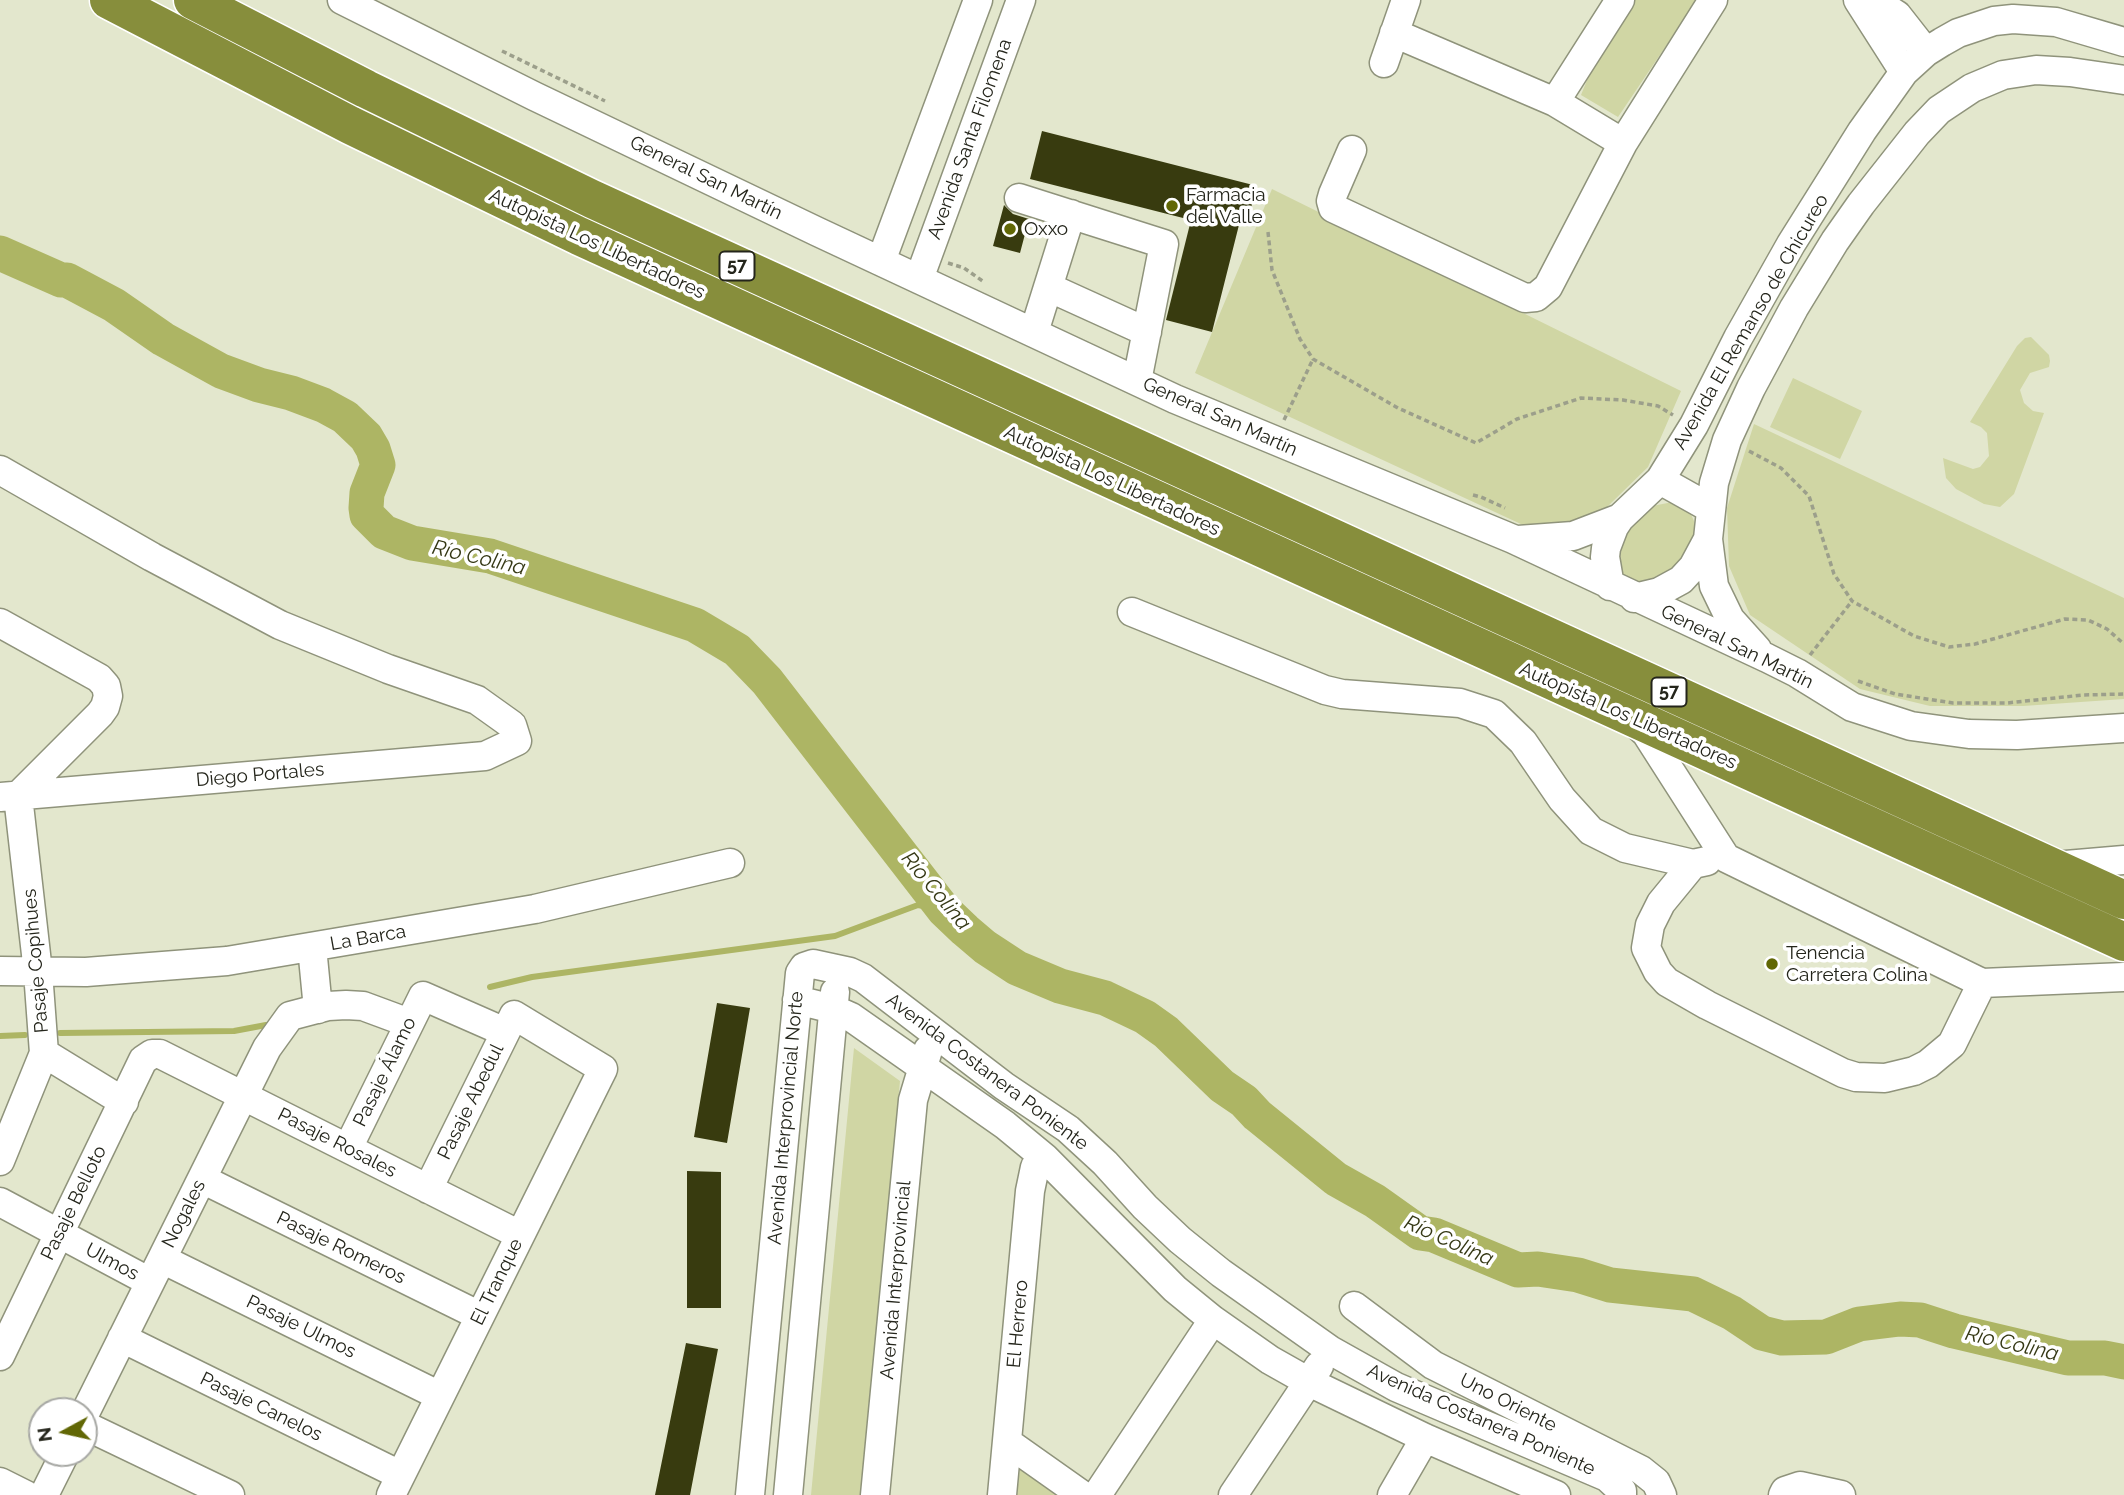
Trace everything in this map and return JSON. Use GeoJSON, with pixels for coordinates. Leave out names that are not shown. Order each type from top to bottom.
{"type":"FeatureCollection","features":[{"type":"Feature","properties":{"kind":"highway","name":"Autopista Los Libertadores"},"geometry":{"type":"LineString","coordinates":[[109,0],[350,125],[579,236],[2124,942]]}},
{"type":"Feature","properties":{"kind":"highway","name":"Autopista Los Libertadores"},"geometry":{"type":"LineString","coordinates":[[193,0],[366,89],[627,215],[2124,901]]}},
{"type":"Feature","properties":{"kind":"street","name":"General San Martín"},"geometry":{"type":"LineString","coordinates":[[342,0],[558,107],[1137,381],[1513,540],[1767,658],[1852,707],[1912,726],[1945,732],[1993,735],[2124,728]]}},
{"type":"Feature","properties":{"kind":"street","name":"Avenida Santa Filomena"},"geometry":{"type":"LineString","coordinates":[[881,261],[978,0]]}},
{"type":"Feature","properties":{"kind":"street","name":"Avenida Santa Filomena"},"geometry":{"type":"LineString","coordinates":[[919,279],[1021,0]]}},
{"type":"Feature","properties":{"kind":"street"},"geometry":{"type":"LineString","coordinates":[[1384,63],[1406,0]]}},
{"type":"Feature","properties":{"kind":"street"},"geometry":{"type":"LineString","coordinates":[[1555,102],[1620,0]]}},
{"type":"Feature","properties":{"kind":"street"},"geometry":{"type":"LineString","coordinates":[[1352,150],[1332,194],[1333,208],[1525,298],[1540,294],[1548,287],[1623,143],[1713,0]]}},
{"type":"Feature","properties":{"kind":"street"},"geometry":{"type":"LineString","coordinates":[[1858,0],[1904,72]]}},
{"type":"Feature","properties":{"kind":"street"},"geometry":{"type":"LineString","coordinates":[[1873,0],[1897,15],[1926,52]]}},
{"type":"Feature","properties":{"kind":"street","name":"Avenida El Remanso de Chicureo"},"geometry":{"type":"LineString","coordinates":[[1708,539],[1693,567],[1681,580],[1659,592],[1622,592],[1605,567],[1606,548],[1620,518],[1660,480],[1694,425],[1738,338],[1791,244],[1862,131],[1904,72],[1926,52],[1958,33],[1994,21],[2035,19],[2077,27],[2124,42]]}},
{"type":"Feature","properties":{"kind":"street"},"geometry":{"type":"LineString","coordinates":[[2070,72],[2076,66],[2081,53],[2077,27]]}},
{"type":"Feature","properties":{"kind":"street"},"geometry":{"type":"LineString","coordinates":[[1394,33],[1555,102],[1623,143]]}},
{"type":"Feature","properties":{"kind":"street","name":"Avenida El Remanso de Chicureo"},"geometry":{"type":"LineString","coordinates":[[1767,658],[1735,625],[1719,601],[1712,578],[1708,539],[1710,508],[1714,483],[1727,440],[1794,307],[1835,241],[1896,158],[1939,110],[1972,88],[2003,75],[2019,72],[2070,72],[2124,80]]}},
{"type":"Feature","properties":{"kind":"street"},"geometry":{"type":"LineString","coordinates":[[1862,131],[1874,149],[1896,158]]}},
{"type":"Feature","properties":{"kind":"street"},"geometry":{"type":"LineString","coordinates":[[1019,198],[1164,244],[1137,381]]}},
{"type":"Feature","properties":{"kind":"street"},"geometry":{"type":"LineString","coordinates":[[1034,332],[1071,214]]}},
{"type":"Feature","properties":{"kind":"street"},"geometry":{"type":"LineString","coordinates":[[1048,287],[1146,332]]}},
{"type":"Feature","properties":{"kind":"street","name":"Diego Portales"},"geometry":{"type":"LineString","coordinates":[[0,470],[152,557],[280,625],[388,669],[477,700],[512,725],[517,741],[485,756],[6,793]]}},
{"type":"Feature","properties":{"kind":"street"},"geometry":{"type":"LineString","coordinates":[[1660,480],[1710,508]]}},
{"type":"Feature","properties":{"kind":"street","name":"Avenida El Remanso de Chicureo"},"geometry":{"type":"LineString","coordinates":[[1513,540],[1573,536],[1620,518]]}},
{"type":"Feature","properties":{"kind":"street"},"geometry":{"type":"LineString","coordinates":[[1132,612],[1310,686],[1342,694],[1460,703],[1494,715],[1523,741],[1562,799],[1591,831],[1625,848],[1693,864],[1726,858]]}},
{"type":"Feature","properties":{"kind":"street"},"geometry":{"type":"LineString","coordinates":[[0,623],[99,678],[106,686],[108,696],[100,714],[6,793]]}},
{"type":"Feature","properties":{"kind":"street"},"geometry":{"type":"LineString","coordinates":[[1629,716],[1646,733],[1726,858],[1982,982],[2124,977]]}},
{"type":"Feature","properties":{"kind":"street","name":"Pasaje Copihues"},"geometry":{"type":"LineString","coordinates":[[0,1161],[44,1053],[38,972],[6,793]]}},
{"type":"Feature","properties":{"kind":"street"},"geometry":{"type":"LineString","coordinates":[[2051,867],[2124,860]]}},
{"type":"Feature","properties":{"kind":"street","name":"La Barca"},"geometry":{"type":"LineString","coordinates":[[0,971],[86,972],[228,961],[536,909],[730,863]]}},
{"type":"Feature","properties":{"kind":"street"},"geometry":{"type":"LineString","coordinates":[[1693,864],[1661,904],[1650,925],[1646,948],[1658,972],[1667,982],[1707,1005],[1843,1073],[1856,1077],[1885,1078],[1914,1071],[1928,1064],[1952,1044],[1982,982]]}},
{"type":"Feature","properties":{"kind":"street"},"geometry":{"type":"LineString","coordinates":[[312,947],[318,1009],[346,1005],[363,1006],[410,1023]]}},
{"type":"Feature","properties":{"kind":"street","name":"Avenida Interprovincial Norte"},"geometry":{"type":"LineString","coordinates":[[750,1495],[800,973],[804,967],[813,964],[837,968],[788,1495]]}},
{"type":"Feature","properties":{"kind":"street","name":"Avenida Costanera Poniente"},"geometry":{"type":"LineString","coordinates":[[837,968],[863,978],[1004,1086],[1068,1129],[1180,1240],[1330,1350],[1396,1387],[1607,1477],[1622,1491],[1622,1495]]}},
{"type":"Feature","properties":{"kind":"street","name":"Pasaje Álamo"},"geometry":{"type":"LineString","coordinates":[[348,1148],[423,996],[510,1024]]}},
{"type":"Feature","properties":{"kind":"street","name":"Avenida Costanera Poniente"},"geometry":{"type":"LineString","coordinates":[[797,1000],[833,1009],[850,1017],[978,1104],[1045,1158],[1154,1269],[1213,1320],[1270,1360],[1309,1382],[1425,1438],[1556,1495]]}},
{"type":"Feature","properties":{"kind":"street","name":"Nogales"},"geometry":{"type":"LineString","coordinates":[[93,1397],[267,1048],[290,1016],[318,1009]]}},
{"type":"Feature","properties":{"kind":"street","name":"El Tranque"},"geometry":{"type":"LineString","coordinates":[[396,1485],[603,1069],[510,1024]]}},
{"type":"Feature","properties":{"kind":"street","name":"Pasaje Abedul"},"geometry":{"type":"LineString","coordinates":[[428,1189],[510,1024]]}},
{"type":"Feature","properties":{"kind":"street","name":"Avenida Interprovincial"},"geometry":{"type":"LineString","coordinates":[[876,1495],[913,1100],[934,1032]]}},
{"type":"Feature","properties":{"kind":"street"},"geometry":{"type":"LineString","coordinates":[[44,1053],[124,1102]]}},
{"type":"Feature","properties":{"kind":"street","name":"Pasaje Rosales"},"geometry":{"type":"LineString","coordinates":[[152,1055],[160,1054],[520,1235]]}},
{"type":"Feature","properties":{"kind":"street","name":"Pasaje Belloto"},"geometry":{"type":"LineString","coordinates":[[0,1356],[143,1060],[152,1055]]}},
{"type":"Feature","properties":{"kind":"street","name":"El Herrero"},"geometry":{"type":"LineString","coordinates":[[1002,1495],[1030,1191],[1035,1167],[1045,1158]]}},
{"type":"Feature","properties":{"kind":"street","name":"Pasaje Romeros"},"geometry":{"type":"LineString","coordinates":[[202,1179],[480,1316]]}},
{"type":"Feature","properties":{"kind":"street","name":"Ulmos"},"geometry":{"type":"LineString","coordinates":[[0,1202],[60,1234],[156,1270]]}},
{"type":"Feature","properties":{"kind":"street","name":"Pasaje Ulmos"},"geometry":{"type":"LineString","coordinates":[[156,1270],[440,1396]]}},
{"type":"Feature","properties":{"kind":"street","name":"Uno Oriente"},"geometry":{"type":"LineString","coordinates":[[1354,1306],[1433,1366],[1641,1470],[1656,1482],[1661,1495]]}},
{"type":"Feature","properties":{"kind":"street"},"geometry":{"type":"LineString","coordinates":[[1097,1495],[1213,1320]]}},
{"type":"Feature","properties":{"kind":"street","name":"Pasaje Canelos"},"geometry":{"type":"LineString","coordinates":[[122,1338],[396,1485]]}},
{"type":"Feature","properties":{"kind":"street"},"geometry":{"type":"LineString","coordinates":[[1233,1495],[1330,1350]]}},
{"type":"Feature","properties":{"kind":"street"},"geometry":{"type":"LineString","coordinates":[[98,1432],[230,1495]]}},
{"type":"Feature","properties":{"kind":"street"},"geometry":{"type":"LineString","coordinates":[[1392,1495],[1425,1438]]}},
{"type":"Feature","properties":{"kind":"street"},"geometry":{"type":"LineString","coordinates":[[1007,1442],[1082,1495]]}},
{"type":"Feature","properties":{"kind":"street"},"geometry":{"type":"LineString","coordinates":[[44,1495],[58,1467]]}},
{"type":"Feature","properties":{"kind":"street"},"geometry":{"type":"LineString","coordinates":[[0,1482],[26,1495]]}},
{"type":"Feature","properties":{"kind":"street"},"geometry":{"type":"LineString","coordinates":[[1783,1495],[1800,1486],[1841,1495]]}},
{"type":"Feature","properties":{"kind":"path"},"geometry":{"type":"LineString","coordinates":[[1268,232],[1272,270],[1300,339],[1313,359],[1398,408],[1476,443],[1517,419],[1581,398],[1623,400],[1657,406],[1694,425]]}},
{"type":"Feature","properties":{"kind":"path"},"geometry":{"type":"LineString","coordinates":[[1274,441],[1313,359]]}},
{"type":"Feature","properties":{"kind":"path"},"geometry":{"type":"LineString","coordinates":[[1727,440],[1781,468],[1809,496],[1834,574],[1852,601],[1914,636],[1949,647],[1975,643],[2066,619],[2088,620],[2106,629],[2124,644]]}},
{"type":"Feature","properties":{"kind":"path"},"geometry":{"type":"LineString","coordinates":[[1810,656],[1852,601]]}},
{"type":"Feature","properties":{"kind":"path"},"geometry":{"type":"LineString","coordinates":[[1801,652],[1819,662]]}},
{"type":"Feature","properties":{"kind":"path"},"geometry":{"type":"LineString","coordinates":[[1856,680],[1895,694],[1953,704],[2007,703],[2083,695],[2124,694]]}},
{"type":"Feature","properties":{"kind":"green space"},"geometry":{"type":"Polygon","coordinates":[[[1634,0],[1697,0],[1618,117],[1581,95],[1598,53],[1634,0]]]}},
{"type":"Feature","properties":{"kind":"green space"},"geometry":{"type":"Polygon","coordinates":[[[1272,189],[1681,391],[1648,467],[1605,509],[1587,519],[1536,531],[1195,373],[1272,189]]]}},
{"type":"Feature","properties":{"kind":"green space"},"geometry":{"type":"Polygon","coordinates":[[[2031,337],[2049,355],[2049,367],[2030,373],[2020,390],[2024,403],[2033,411],[2044,413],[2014,494],[2000,507],[1984,504],[1956,489],[1946,478],[1943,458],[1973,469],[1980,467],[1989,456],[1987,433],[1970,422],[2017,346],[2025,338],[2031,337]]]}},
{"type":"Feature","properties":{"kind":"green space"},"geometry":{"type":"Polygon","coordinates":[[[1793,378],[1862,411],[1840,459],[1770,427],[1793,378]]]}},
{"type":"Feature","properties":{"kind":"green space"},"geometry":{"type":"Polygon","coordinates":[[[1754,424],[2124,598],[2124,699],[2023,706],[1930,706],[1860,689],[1750,615],[1729,566],[1727,508],[1754,424]]]}},
{"type":"Feature","properties":{"kind":"green space"},"geometry":{"type":"Polygon","coordinates":[[[1673,502],[1689,510],[1694,521],[1696,542],[1684,568],[1645,585],[1621,576],[1616,538],[1652,506],[1673,502]]]}},
{"type":"Feature","properties":{"kind":"green space"},"geometry":{"type":"Polygon","coordinates":[[[854,1048],[900,1081],[860,1495],[811,1495],[854,1048]]]}},
{"type":"Feature","properties":{"kind":"green space"},"geometry":{"type":"Polygon","coordinates":[[[1020,1467],[1063,1495],[1017,1495],[1020,1467]]]}},
{"type":"Feature","properties":{"kind":"building"},"geometry":{"type":"Polygon","coordinates":[[[1042,131],[1257,186],[1249,215],[1242,213],[1212,332],[1166,320],[1191,220],[1030,179],[1042,131]]]}},
{"type":"Feature","properties":{"kind":"building"},"geometry":{"type":"Polygon","coordinates":[[[1004,205],[1013,214],[1029,219],[1020,253],[993,246],[1004,205]]]}},
{"type":"Feature","properties":{"kind":"building"},"geometry":{"type":"Polygon","coordinates":[[[717,1003],[750,1008],[727,1143],[694,1137],[717,1003]]]}},
{"type":"Feature","properties":{"kind":"building"},"geometry":{"type":"Polygon","coordinates":[[[687,1171],[721,1172],[721,1308],[687,1308],[687,1171]]]}},
{"type":"Feature","properties":{"kind":"building"},"geometry":{"type":"Polygon","coordinates":[[[686,1343],[718,1349],[690,1495],[655,1495],[686,1343]]]}},
{"type":"Feature","properties":{"kind":"waterway","name":"Río Colina"},"geometry":{"type":"LineString","coordinates":[[0,253],[61,280],[67,280],[114,305],[163,339],[221,371],[291,393],[345,417],[366,437],[373,449],[378,465],[367,493],[366,508],[367,515],[384,532],[412,543],[490,556],[695,625],[737,650],[767,681],[944,910],[965,930],[1017,968],[1060,986],[1105,998],[1145,1017],[1166,1032],[1222,1086],[1244,1101],[1257,1115],[1336,1179],[1375,1201],[1420,1233],[1434,1235],[1518,1270],[1538,1269],[1578,1275],[1610,1285],[1693,1294],[1732,1313],[1762,1333],[1782,1338],[1826,1337],[1859,1324],[1900,1319],[1920,1320],[1954,1331],[2068,1358],[2105,1358],[2124,1362]]}},
{"type":"Feature","properties":{"kind":"waterway"},"geometry":{"type":"LineString","coordinates":[[490,987],[532,977],[835,936],[918,905],[944,910]]}},
{"type":"Feature","properties":{"kind":"waterway"},"geometry":{"type":"LineString","coordinates":[[60,1033],[234,1031],[266,1025]]}},
{"type":"Feature","properties":{"kind":"waterway"},"geometry":{"type":"LineString","coordinates":[[0,1036],[25,1035]]}},
{"type":"Feature","properties":{"kind":"place","name":"Farmacia del Valle"},"geometry":{"type":"Point","coordinates":[1172,206]}},
{"type":"Feature","properties":{"kind":"place","name":"Oxxo"},"geometry":{"type":"Point","coordinates":[1010,229]}},
{"type":"Feature","properties":{"kind":"place","name":"Tenencia Carretera Colina"},"geometry":{"type":"Point","coordinates":[1772,964]}}]}
